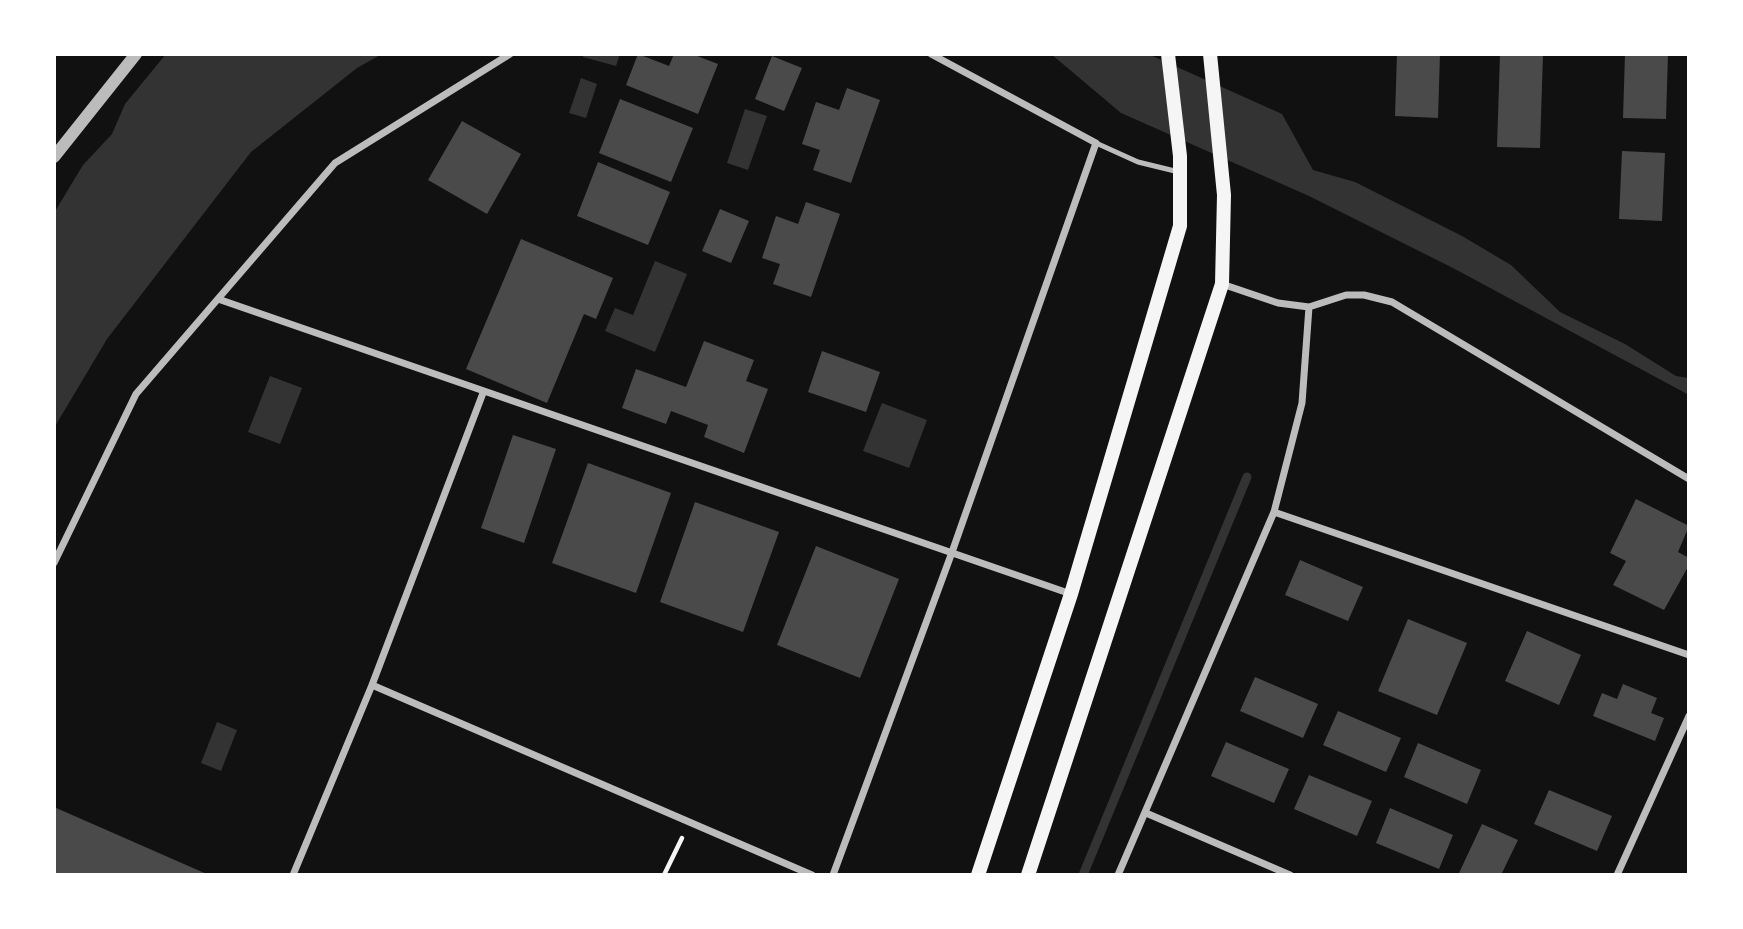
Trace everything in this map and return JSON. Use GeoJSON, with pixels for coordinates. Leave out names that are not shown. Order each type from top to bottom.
{"type":"FeatureCollection","features":[{"type":"Feature","properties":{"kind":"main road"},"geometry":{"type":"LineString","coordinates":[[978,875],[1071,594],[1180,226],[1180,156],[1168,54]]}},
{"type":"Feature","properties":{"kind":"main road"},"geometry":{"type":"LineString","coordinates":[[1028,875],[1222,284],[1224,195],[1210,54]]}},
{"type":"Feature","properties":{"kind":"street"},"geometry":{"type":"LineString","coordinates":[[54,157],[136,54]]}},
{"type":"Feature","properties":{"kind":"street"},"geometry":{"type":"LineString","coordinates":[[54,563],[136,394],[335,163],[510,54]]}},
{"type":"Feature","properties":{"kind":"street"},"geometry":{"type":"LineString","coordinates":[[833,875],[951,555],[1096,143],[932,54]]}},
{"type":"Feature","properties":{"kind":"street"},"geometry":{"type":"LineString","coordinates":[[1222,284],[1278,303],[1309,307],[1346,295],[1364,295],[1392,302],[1689,479]]}},
{"type":"Feature","properties":{"kind":"street"},"geometry":{"type":"LineString","coordinates":[[218,299],[951,555],[1071,594]]}},
{"type":"Feature","properties":{"kind":"street"},"geometry":{"type":"LineString","coordinates":[[1118,875],[1274,512],[1302,403],[1309,307]]}},
{"type":"Feature","properties":{"kind":"street"},"geometry":{"type":"LineString","coordinates":[[293,875],[372,685],[483,393]]}},
{"type":"Feature","properties":{"kind":"street"},"geometry":{"type":"LineString","coordinates":[[1274,512],[1689,655]]}},
{"type":"Feature","properties":{"kind":"street"},"geometry":{"type":"LineString","coordinates":[[372,685],[812,875]]}},
{"type":"Feature","properties":{"kind":"street"},"geometry":{"type":"LineString","coordinates":[[1617,875],[1689,716]]}},
{"type":"Feature","properties":{"kind":"street"},"geometry":{"type":"LineString","coordinates":[[1146,813],[1290,875]]}},
{"type":"Feature","properties":{"kind":"lane"},"geometry":{"type":"LineString","coordinates":[[1096,143],[1138,162],[1180,173]]}},
{"type":"Feature","properties":{"kind":"path"},"geometry":{"type":"LineString","coordinates":[[664,875],[691,821]]}},
{"type":"Feature","properties":{"kind":"shaded area"},"geometry":{"type":"Polygon","coordinates":[[[166,54],[382,54],[357,68],[251,152],[107,339],[54,428],[54,213],[83,165],[112,134],[125,104],[166,54]]]}},
{"type":"Feature","properties":{"kind":"shaded area"},"geometry":{"type":"Polygon","coordinates":[[[584,54],[620,54],[616,66],[583,57],[584,54]]]}},
{"type":"Feature","properties":{"kind":"shaded area"},"geometry":{"type":"Polygon","coordinates":[[[1051,54],[1148,54],[1282,114],[1313,170],[1355,182],[1462,236],[1511,265],[1560,312],[1625,344],[1676,376],[1689,378],[1689,395],[1453,268],[1309,196],[1121,113],[1051,54]]]}},
{"type":"Feature","properties":{"kind":"shaded area"},"geometry":{"type":"Polygon","coordinates":[[[581,78],[597,84],[586,118],[569,113],[581,78]]]}},
{"type":"Feature","properties":{"kind":"shaded area"},"geometry":{"type":"Polygon","coordinates":[[[745,109],[767,116],[748,170],[727,163],[745,109]]]}},
{"type":"Feature","properties":{"kind":"shaded area"},"geometry":{"type":"Polygon","coordinates":[[[655,261],[687,274],[655,352],[605,331],[615,308],[633,315],[655,261]]]}},
{"type":"Feature","properties":{"kind":"shaded area"},"geometry":{"type":"Polygon","coordinates":[[[270,376],[302,388],[280,444],[248,432],[270,376]]]}},
{"type":"Feature","properties":{"kind":"shaded area"},"geometry":{"type":"Polygon","coordinates":[[[882,403],[927,420],[909,468],[863,451],[882,403]]]}},
{"type":"Feature","properties":{"kind":"shaded area"},"geometry":{"type":"Polygon","coordinates":[[[217,722],[237,730],[221,771],[201,763],[217,722]]]}},
{"type":"Feature","properties":{"kind":"building"},"geometry":{"type":"Polygon","coordinates":[[[638,54],[669,66],[674,54],[692,54],[718,64],[698,114],[626,85],[638,54]]]}},
{"type":"Feature","properties":{"kind":"building"},"geometry":{"type":"Polygon","coordinates":[[[1397,54],[1440,54],[1438,118],[1395,116],[1397,54]]]}},
{"type":"Feature","properties":{"kind":"building"},"geometry":{"type":"Polygon","coordinates":[[[1500,54],[1543,54],[1540,148],[1497,147],[1500,54]]]}},
{"type":"Feature","properties":{"kind":"building"},"geometry":{"type":"Polygon","coordinates":[[[1625,54],[1668,54],[1666,119],[1623,118],[1625,54]]]}},
{"type":"Feature","properties":{"kind":"building"},"geometry":{"type":"Polygon","coordinates":[[[772,56],[802,68],[784,111],[755,99],[772,56]]]}},
{"type":"Feature","properties":{"kind":"building"},"geometry":{"type":"Polygon","coordinates":[[[847,88],[880,100],[851,183],[813,170],[820,150],[802,144],[816,102],[839,110],[847,88]]]}},
{"type":"Feature","properties":{"kind":"building"},"geometry":{"type":"Polygon","coordinates":[[[620,99],[693,128],[671,182],[599,153],[620,99]]]}},
{"type":"Feature","properties":{"kind":"building"},"geometry":{"type":"Polygon","coordinates":[[[462,121],[521,154],[487,214],[428,180],[462,121]]]}},
{"type":"Feature","properties":{"kind":"building"},"geometry":{"type":"Polygon","coordinates":[[[1622,151],[1665,153],[1662,221],[1619,219],[1622,151]]]}},
{"type":"Feature","properties":{"kind":"building"},"geometry":{"type":"Polygon","coordinates":[[[598,162],[670,192],[648,245],[577,216],[598,162]]]}},
{"type":"Feature","properties":{"kind":"building"},"geometry":{"type":"Polygon","coordinates":[[[806,202],[840,214],[811,297],[773,284],[780,264],[762,258],[776,216],[798,224],[806,202]]]}},
{"type":"Feature","properties":{"kind":"building"},"geometry":{"type":"Polygon","coordinates":[[[720,209],[749,221],[731,263],[702,251],[720,209]]]}},
{"type":"Feature","properties":{"kind":"building"},"geometry":{"type":"Polygon","coordinates":[[[521,239],[613,278],[596,319],[584,314],[547,403],[466,369],[521,239]]]}},
{"type":"Feature","properties":{"kind":"building"},"geometry":{"type":"Polygon","coordinates":[[[704,341],[754,360],[746,381],[768,389],[744,453],[704,437],[708,425],[671,411],[666,424],[622,408],[636,369],[686,387],[704,341]]]}},
{"type":"Feature","properties":{"kind":"building"},"geometry":{"type":"Polygon","coordinates":[[[822,351],[880,372],[866,412],[808,392],[822,351]]]}},
{"type":"Feature","properties":{"kind":"building"},"geometry":{"type":"Polygon","coordinates":[[[513,435],[556,449],[524,543],[481,528],[513,435]]]}},
{"type":"Feature","properties":{"kind":"building"},"geometry":{"type":"Polygon","coordinates":[[[588,463],[671,493],[636,593],[552,563],[588,463]]]}},
{"type":"Feature","properties":{"kind":"building"},"geometry":{"type":"Polygon","coordinates":[[[1636,499],[1689,526],[1678,552],[1689,558],[1689,565],[1664,610],[1613,585],[1626,561],[1610,553],[1636,499]]]}},
{"type":"Feature","properties":{"kind":"building"},"geometry":{"type":"Polygon","coordinates":[[[695,502],[779,532],[743,632],[660,602],[695,502]]]}},
{"type":"Feature","properties":{"kind":"building"},"geometry":{"type":"Polygon","coordinates":[[[816,546],[899,579],[860,678],[777,645],[816,546]]]}},
{"type":"Feature","properties":{"kind":"building"},"geometry":{"type":"Polygon","coordinates":[[[1300,560],[1363,587],[1348,621],[1285,595],[1300,560]]]}},
{"type":"Feature","properties":{"kind":"building"},"geometry":{"type":"Polygon","coordinates":[[[1408,619],[1467,643],[1437,715],[1378,691],[1408,619]]]}},
{"type":"Feature","properties":{"kind":"building"},"geometry":{"type":"Polygon","coordinates":[[[1527,631],[1581,655],[1559,705],[1505,681],[1527,631]]]}},
{"type":"Feature","properties":{"kind":"building"},"geometry":{"type":"Polygon","coordinates":[[[1255,677],[1318,704],[1303,738],[1240,711],[1255,677]]]}},
{"type":"Feature","properties":{"kind":"building"},"geometry":{"type":"Polygon","coordinates":[[[1623,684],[1657,698],[1651,713],[1664,718],[1655,741],[1593,716],[1602,693],[1617,699],[1623,684]]]}},
{"type":"Feature","properties":{"kind":"building"},"geometry":{"type":"Polygon","coordinates":[[[1338,711],[1401,738],[1386,772],[1323,745],[1338,711]]]}},
{"type":"Feature","properties":{"kind":"building"},"geometry":{"type":"Polygon","coordinates":[[[1226,742],[1289,769],[1274,803],[1211,776],[1226,742]]]}},
{"type":"Feature","properties":{"kind":"building"},"geometry":{"type":"Polygon","coordinates":[[[1418,743],[1481,770],[1467,804],[1404,777],[1418,743]]]}},
{"type":"Feature","properties":{"kind":"building"},"geometry":{"type":"Polygon","coordinates":[[[1309,775],[1372,801],[1357,836],[1294,809],[1309,775]]]}},
{"type":"Feature","properties":{"kind":"building"},"geometry":{"type":"Polygon","coordinates":[[[1549,790],[1612,816],[1597,851],[1534,824],[1549,790]]]}},
{"type":"Feature","properties":{"kind":"building"},"geometry":{"type":"Polygon","coordinates":[[[54,807],[209,875],[54,875],[54,807]]]}},
{"type":"Feature","properties":{"kind":"building"},"geometry":{"type":"Polygon","coordinates":[[[1390,808],[1453,835],[1439,869],[1376,843],[1390,808]]]}},
{"type":"Feature","properties":{"kind":"building"},"geometry":{"type":"Polygon","coordinates":[[[1482,824],[1518,840],[1501,875],[1459,873],[1482,824]]]}},
{"type":"Feature","properties":{"kind":"waterway"},"geometry":{"type":"LineString","coordinates":[[1083,875],[1247,477]]}}]}
